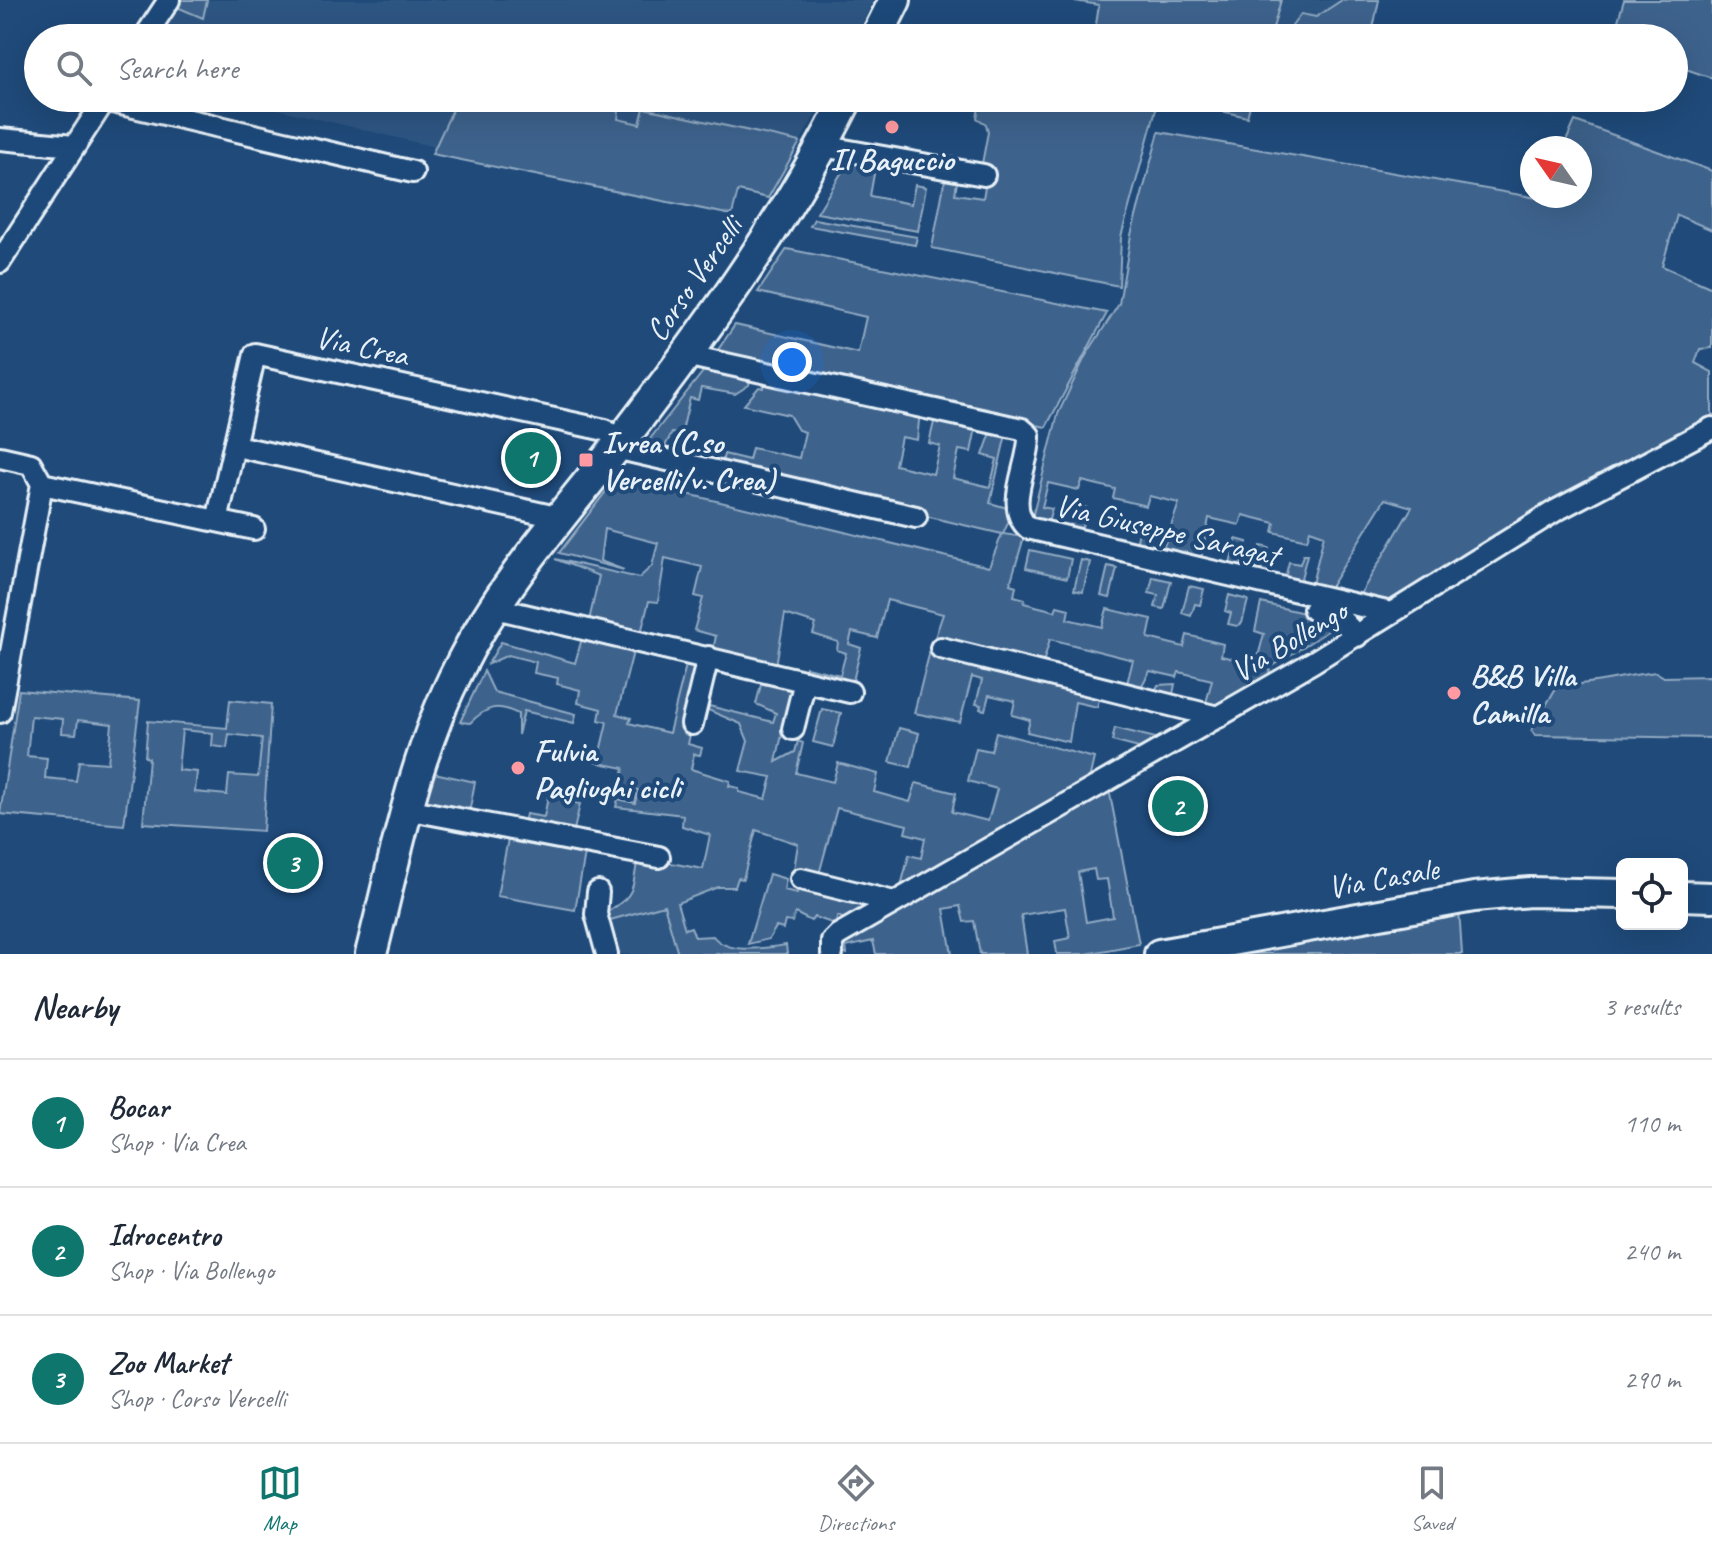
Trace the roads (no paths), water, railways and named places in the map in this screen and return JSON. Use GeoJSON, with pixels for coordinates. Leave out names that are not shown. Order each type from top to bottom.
{"type":"FeatureCollection","features":[{"type":"Feature","properties":{"kind":"main road"},"geometry":{"type":"LineString","coordinates":[[883,24],[895,0]]}},
{"type":"Feature","properties":{"kind":"main road","name":"Corso Vercelli"},"geometry":{"type":"LineString","coordinates":[[371,954],[421,755],[460,665],[495,608],[685,355],[774,229],[840,112]]}},
{"type":"Feature","properties":{"kind":"main road","name":"Via Casale"},"geometry":{"type":"LineString","coordinates":[[1159,954],[1474,897],[1530,892],[1616,894]]}},
{"type":"Feature","properties":{"kind":"main road"},"geometry":{"type":"LineString","coordinates":[[1688,896],[1712,897]]}},
{"type":"Feature","properties":{"kind":"street"},"geometry":{"type":"LineString","coordinates":[[153,24],[169,0]]}},
{"type":"Feature","properties":{"kind":"street"},"geometry":{"type":"LineString","coordinates":[[0,262],[96,112]]}},
{"type":"Feature","properties":{"kind":"street"},"geometry":{"type":"LineString","coordinates":[[160,112],[413,172]]}},
{"type":"Feature","properties":{"kind":"street"},"geometry":{"type":"LineString","coordinates":[[0,139],[74,146]]}},
{"type":"Feature","properties":{"kind":"street"},"geometry":{"type":"LineString","coordinates":[[822,146],[984,175]]}},
{"type":"Feature","properties":{"kind":"street","name":"Via Crea"},"geometry":{"type":"LineString","coordinates":[[217,521],[255,354],[605,430],[618,445]]}},
{"type":"Feature","properties":{"kind":"street","name":"Via Giuseppe Saragat"},"geometry":{"type":"LineString","coordinates":[[685,355],[1022,429],[1029,435],[1030,446],[1018,508],[1028,528],[1391,613]]}},
{"type":"Feature","properties":{"kind":"street","name":"Via Bollengo"},"geometry":{"type":"LineString","coordinates":[[832,954],[832,941],[838,935],[1357,636],[1555,511],[1712,428]]}},
{"type":"Feature","properties":{"kind":"street"},"geometry":{"type":"LineString","coordinates":[[618,445],[916,517]]}},
{"type":"Feature","properties":{"kind":"street"},"geometry":{"type":"LineString","coordinates":[[245,448],[561,518]]}},
{"type":"Feature","properties":{"kind":"street"},"geometry":{"type":"LineString","coordinates":[[0,457],[31,464],[42,484],[0,712]]}},
{"type":"Feature","properties":{"kind":"street"},"geometry":{"type":"LineString","coordinates":[[42,484],[254,529]]}},
{"type":"Feature","properties":{"kind":"street"},"geometry":{"type":"LineString","coordinates":[[1030,543],[1338,616],[1357,636]]}},
{"type":"Feature","properties":{"kind":"street"},"geometry":{"type":"LineString","coordinates":[[495,608],[708,657],[807,691],[850,692]]}},
{"type":"Feature","properties":{"kind":"street"},"geometry":{"type":"LineString","coordinates":[[941,648],[1218,717]]}},
{"type":"Feature","properties":{"kind":"street"},"geometry":{"type":"LineString","coordinates":[[692,724],[708,657]]}},
{"type":"Feature","properties":{"kind":"street"},"geometry":{"type":"LineString","coordinates":[[793,729],[807,691]]}},
{"type":"Feature","properties":{"kind":"street"},"geometry":{"type":"LineString","coordinates":[[406,809],[659,857]]}},
{"type":"Feature","properties":{"kind":"street"},"geometry":{"type":"LineString","coordinates":[[801,879],[830,882],[894,902]]}},
{"type":"Feature","properties":{"kind":"street"},"geometry":{"type":"LineString","coordinates":[[598,892],[596,914],[607,954]]}},
{"type":"Feature","properties":{"kind":"place","name":"Il Baguccio"},"geometry":{"type":"Point","coordinates":[892,127]}},
{"type":"Feature","properties":{"kind":"place","name":"Bocar"},"geometry":{"type":"Point","coordinates":[531,458]}},
{"type":"Feature","properties":{"kind":"place","name":"Ivrea (C.so Vercelli/v. Crea)"},"geometry":{"type":"Point","coordinates":[586,460]}},
{"type":"Feature","properties":{"kind":"place","name":"B&B Villa Camilla"},"geometry":{"type":"Point","coordinates":[1454,693]}},
{"type":"Feature","properties":{"kind":"place","name":"Fulvia Pagliughi cicli"},"geometry":{"type":"Point","coordinates":[518,768]}},
{"type":"Feature","properties":{"kind":"place","name":"Idrocentro"},"geometry":{"type":"Point","coordinates":[1178,806]}},
{"type":"Feature","properties":{"kind":"place","name":"Zoo Market"},"geometry":{"type":"Point","coordinates":[293,863]}}]}
